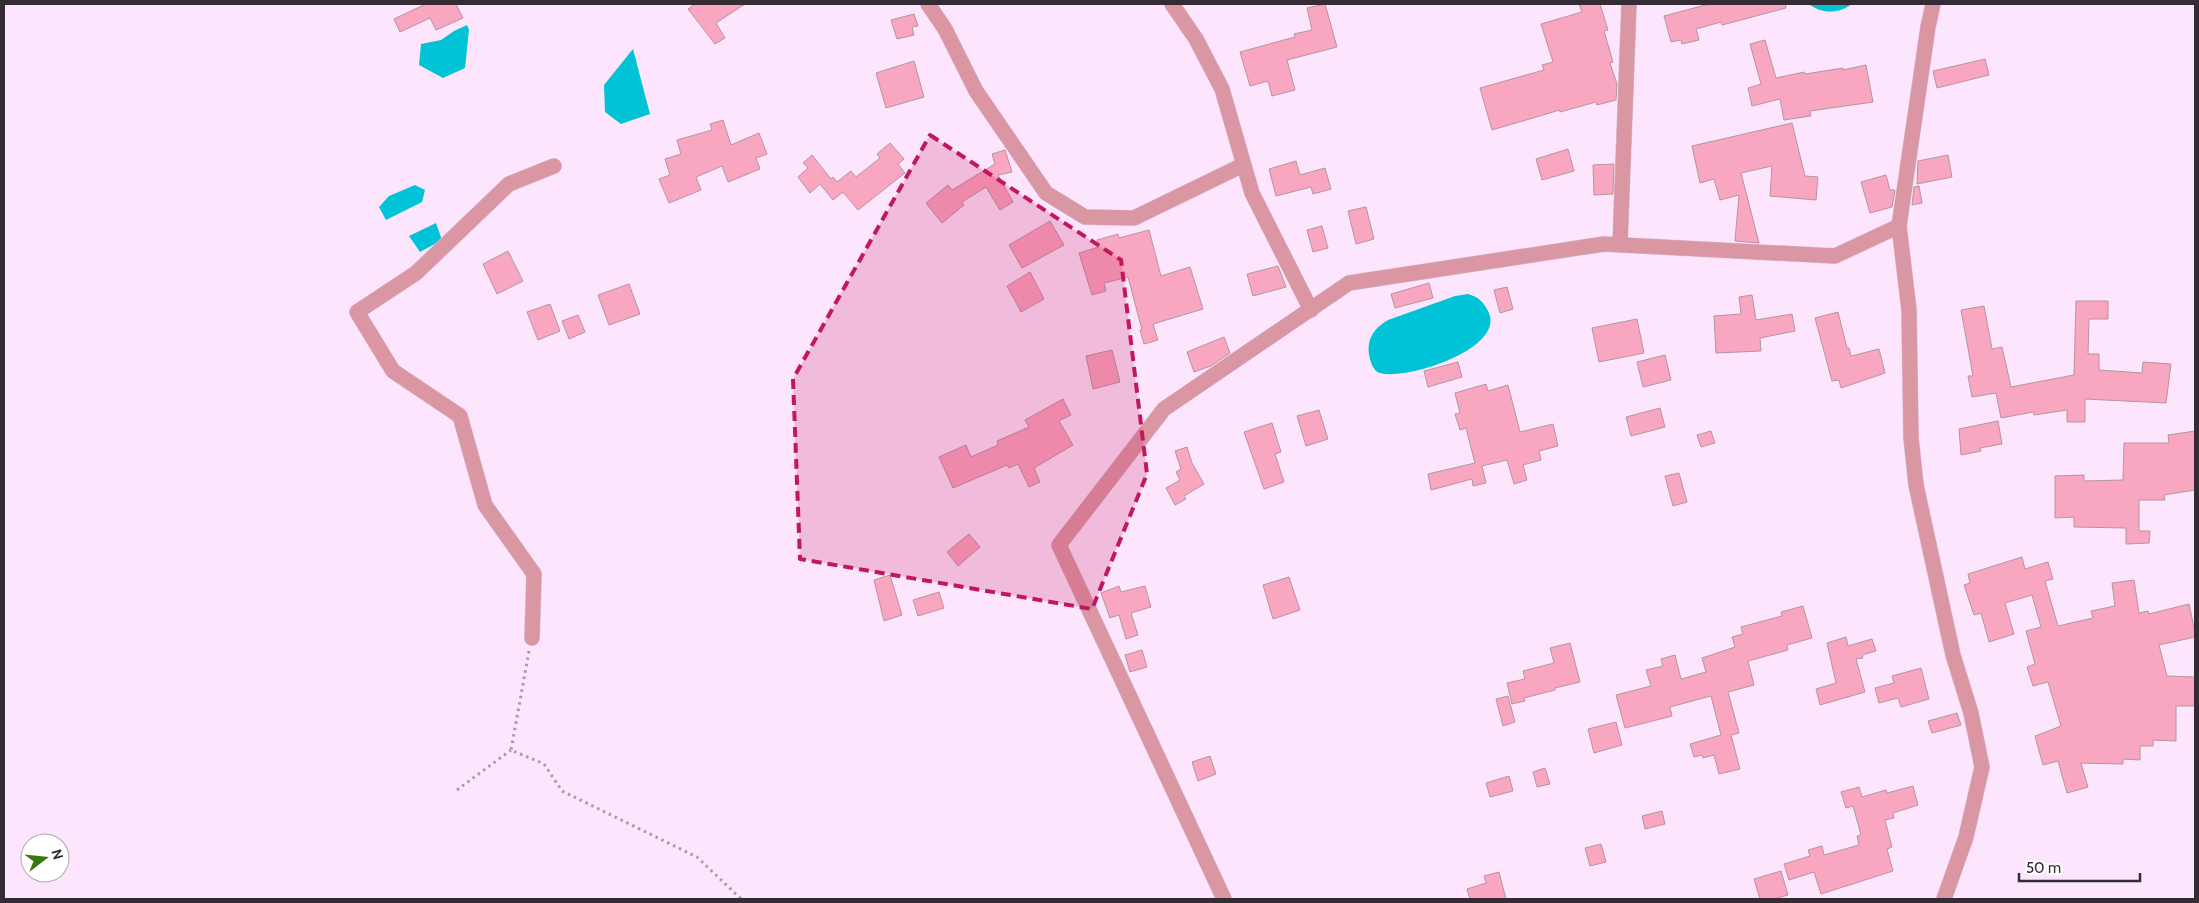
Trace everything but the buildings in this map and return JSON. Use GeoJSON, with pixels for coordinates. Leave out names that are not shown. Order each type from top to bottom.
{"type":"FeatureCollection","features":[{"type":"Feature","properties":{"kind":"street"},"geometry":{"type":"LineString","coordinates":[[928,4],[945,29],[976,92],[1046,192],[1085,218],[1134,218],[1243,165]]}},
{"type":"Feature","properties":{"kind":"street"},"geometry":{"type":"LineString","coordinates":[[1172,4],[1196,39],[1222,89],[1252,193],[1310,310]]}},
{"type":"Feature","properties":{"kind":"street"},"geometry":{"type":"LineString","coordinates":[[1620,245],[1629,4]]}},
{"type":"Feature","properties":{"kind":"street"},"geometry":{"type":"LineString","coordinates":[[1933,4],[1899,226],[1909,310],[1912,438],[1916,485],[1953,655],[1971,713],[1982,768],[1966,838],[1944,899]]}},
{"type":"Feature","properties":{"kind":"street"},"geometry":{"type":"LineString","coordinates":[[532,638],[534,574],[485,505],[460,416],[393,371],[357,312],[416,273],[509,184],[554,166]]}},
{"type":"Feature","properties":{"kind":"street"},"geometry":{"type":"LineString","coordinates":[[1224,899],[1059,545],[1164,409],[1349,283],[1604,244],[1835,256],[1899,226]]}},
{"type":"Feature","properties":{"kind":"path"},"geometry":{"type":"LineString","coordinates":[[457,790],[511,750],[532,638]]}},
{"type":"Feature","properties":{"kind":"path"},"geometry":{"type":"LineString","coordinates":[[511,750],[544,764],[562,791],[696,857],[741,899]]}},
{"type":"Feature","properties":{"kind":"highlighted area"},"geometry":{"type":"Polygon","coordinates":[[[930,135],[1121,260],[1147,474],[1092,609],[800,559],[793,379],[930,135]]]}},
{"type":"Feature","properties":{"kind":"water"},"geometry":{"type":"Polygon","coordinates":[[[1809,4],[1852,4],[1841,10],[1830,12],[1819,10],[1809,4]]]}},
{"type":"Feature","properties":{"kind":"water"},"geometry":{"type":"Polygon","coordinates":[[[467,25],[469,30],[465,68],[443,78],[419,65],[421,44],[441,40],[467,25]]]}},
{"type":"Feature","properties":{"kind":"water"},"geometry":{"type":"Polygon","coordinates":[[[633,49],[650,114],[621,124],[605,112],[604,85],[633,49]]]}},
{"type":"Feature","properties":{"kind":"water"},"geometry":{"type":"Polygon","coordinates":[[[415,185],[425,190],[422,202],[386,220],[379,207],[389,196],[415,185]]]}},
{"type":"Feature","properties":{"kind":"water"},"geometry":{"type":"Polygon","coordinates":[[[436,223],[442,240],[420,252],[409,236],[436,223]]]}},
{"type":"Feature","properties":{"kind":"water"},"geometry":{"type":"Polygon","coordinates":[[[1468,294],[1480,300],[1488,311],[1490,325],[1482,339],[1467,351],[1447,361],[1425,368],[1404,373],[1387,374],[1376,371],[1370,359],[1369,343],[1379,326],[1388,320],[1455,296],[1468,294]]]}}]}
